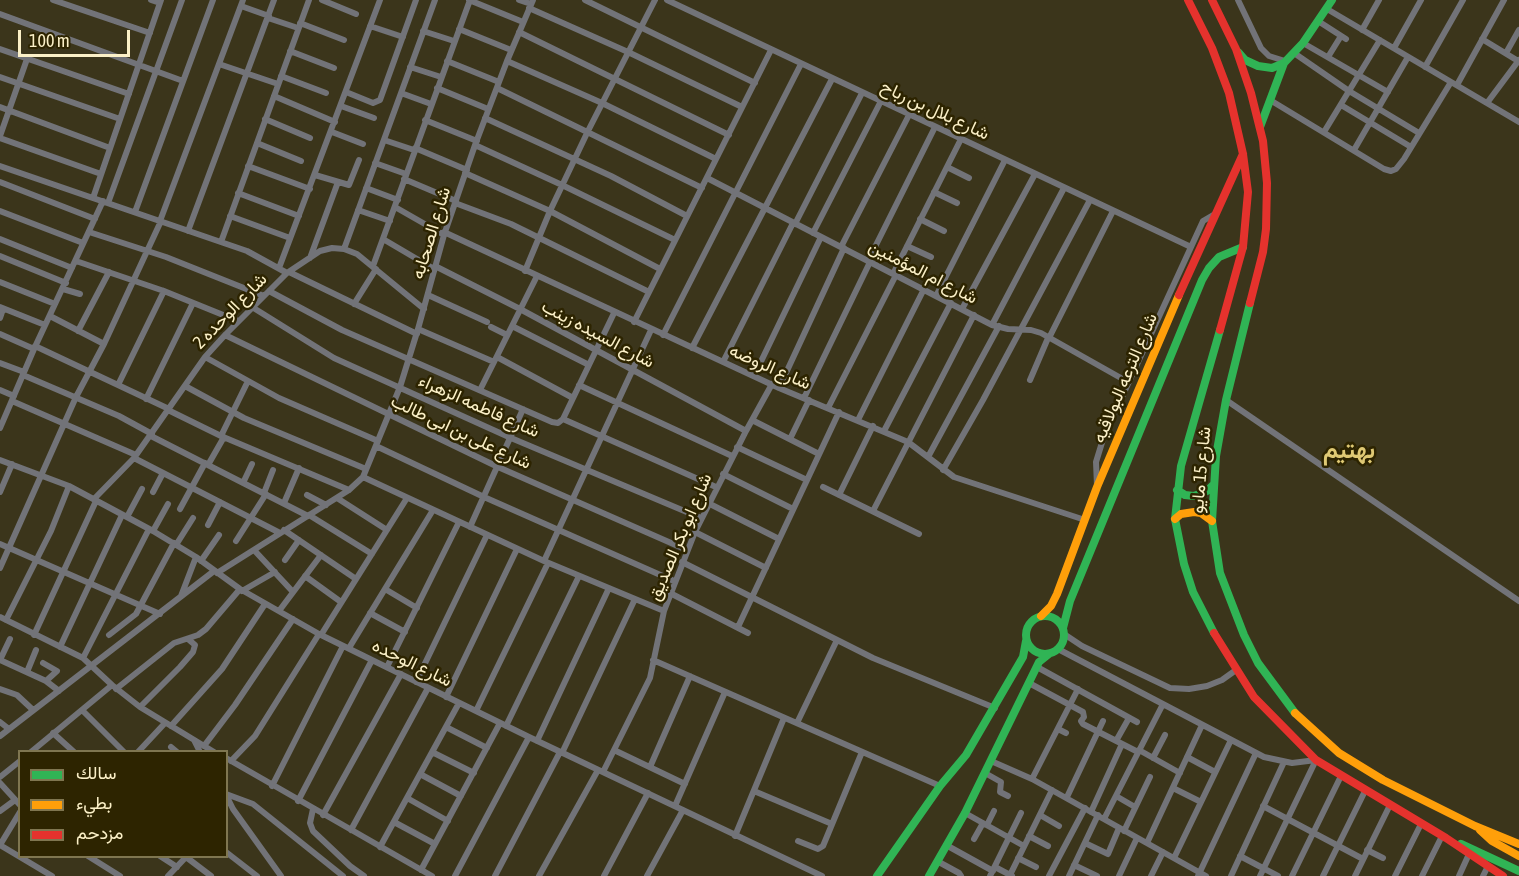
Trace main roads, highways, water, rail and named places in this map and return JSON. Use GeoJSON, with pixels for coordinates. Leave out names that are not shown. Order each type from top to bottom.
{"type":"FeatureCollection","features":[{"type":"Feature","properties":{"kind":"main road","name":"شارع 15 مايو"},"geometry":{"type":"LineString","coordinates":[[1188,0],[1212,48],[1229,93],[1243,154],[1248,192],[1243,247],[1181,466],[1177,490],[1175,519],[1184,564],[1193,592],[1205,618],[1236,670],[1275,721],[1316,760],[1444,837],[1503,876]]}},
{"type":"Feature","properties":{"kind":"main road","name":"شارع 15 مايو"},"geometry":{"type":"LineString","coordinates":[[1212,0],[1236,49],[1251,93],[1260,127],[1267,183],[1263,252],[1226,400],[1216,456],[1212,520],[1220,573],[1244,635],[1264,672],[1293,711],[1339,753],[1383,780],[1475,826],[1519,844]]}},
{"type":"Feature","properties":{"kind":"main road"},"geometry":{"type":"LineString","coordinates":[[1236,49],[1245,60],[1258,66],[1272,68],[1285,62],[1303,43],[1332,0]]}},
{"type":"Feature","properties":{"kind":"main road"},"geometry":{"type":"LineString","coordinates":[[1260,127],[1285,62]]}},
{"type":"Feature","properties":{"kind":"main road","name":"شارع الترعه البولاقيه"},"geometry":{"type":"LineString","coordinates":[[1041,616],[1051,606],[1057,594],[1097,487],[1163,330],[1243,154]]}},
{"type":"Feature","properties":{"kind":"main road","name":"شارع الترعه البولاقيه"},"geometry":{"type":"LineString","coordinates":[[1064,631],[1070,601],[1202,280],[1219,257],[1243,247]]}},
{"type":"Feature","properties":{"kind":"main road"},"geometry":{"type":"LineString","coordinates":[[1177,490],[1185,495],[1194,496],[1203,493],[1213,484]]}},
{"type":"Feature","properties":{"kind":"main road"},"geometry":{"type":"LineString","coordinates":[[1175,519],[1180,514],[1194,512],[1212,520]]}},
{"type":"Feature","properties":{"kind":"main road"},"geometry":{"type":"LineString","coordinates":[[877,876],[940,786],[966,755],[995,708],[1023,657],[1025,632],[1029,624],[1041,616],[1054,618],[1064,631],[1064,639],[1058,649],[1042,658],[965,813],[929,876]]}},
{"type":"Feature","properties":{"kind":"main road"},"geometry":{"type":"LineString","coordinates":[[1026,641],[1035,652],[1048,654]]}},
{"type":"Feature","properties":{"kind":"main road"},"geometry":{"type":"LineString","coordinates":[[1475,826],[1492,842],[1519,856]]}},
{"type":"Feature","properties":{"kind":"main road"},"geometry":{"type":"LineString","coordinates":[[1444,837],[1519,871]]}},
{"type":"Feature","properties":{"kind":"district","name":"بهتيم"},"geometry":{"type":"Point","coordinates":[1349,450]}}]}
